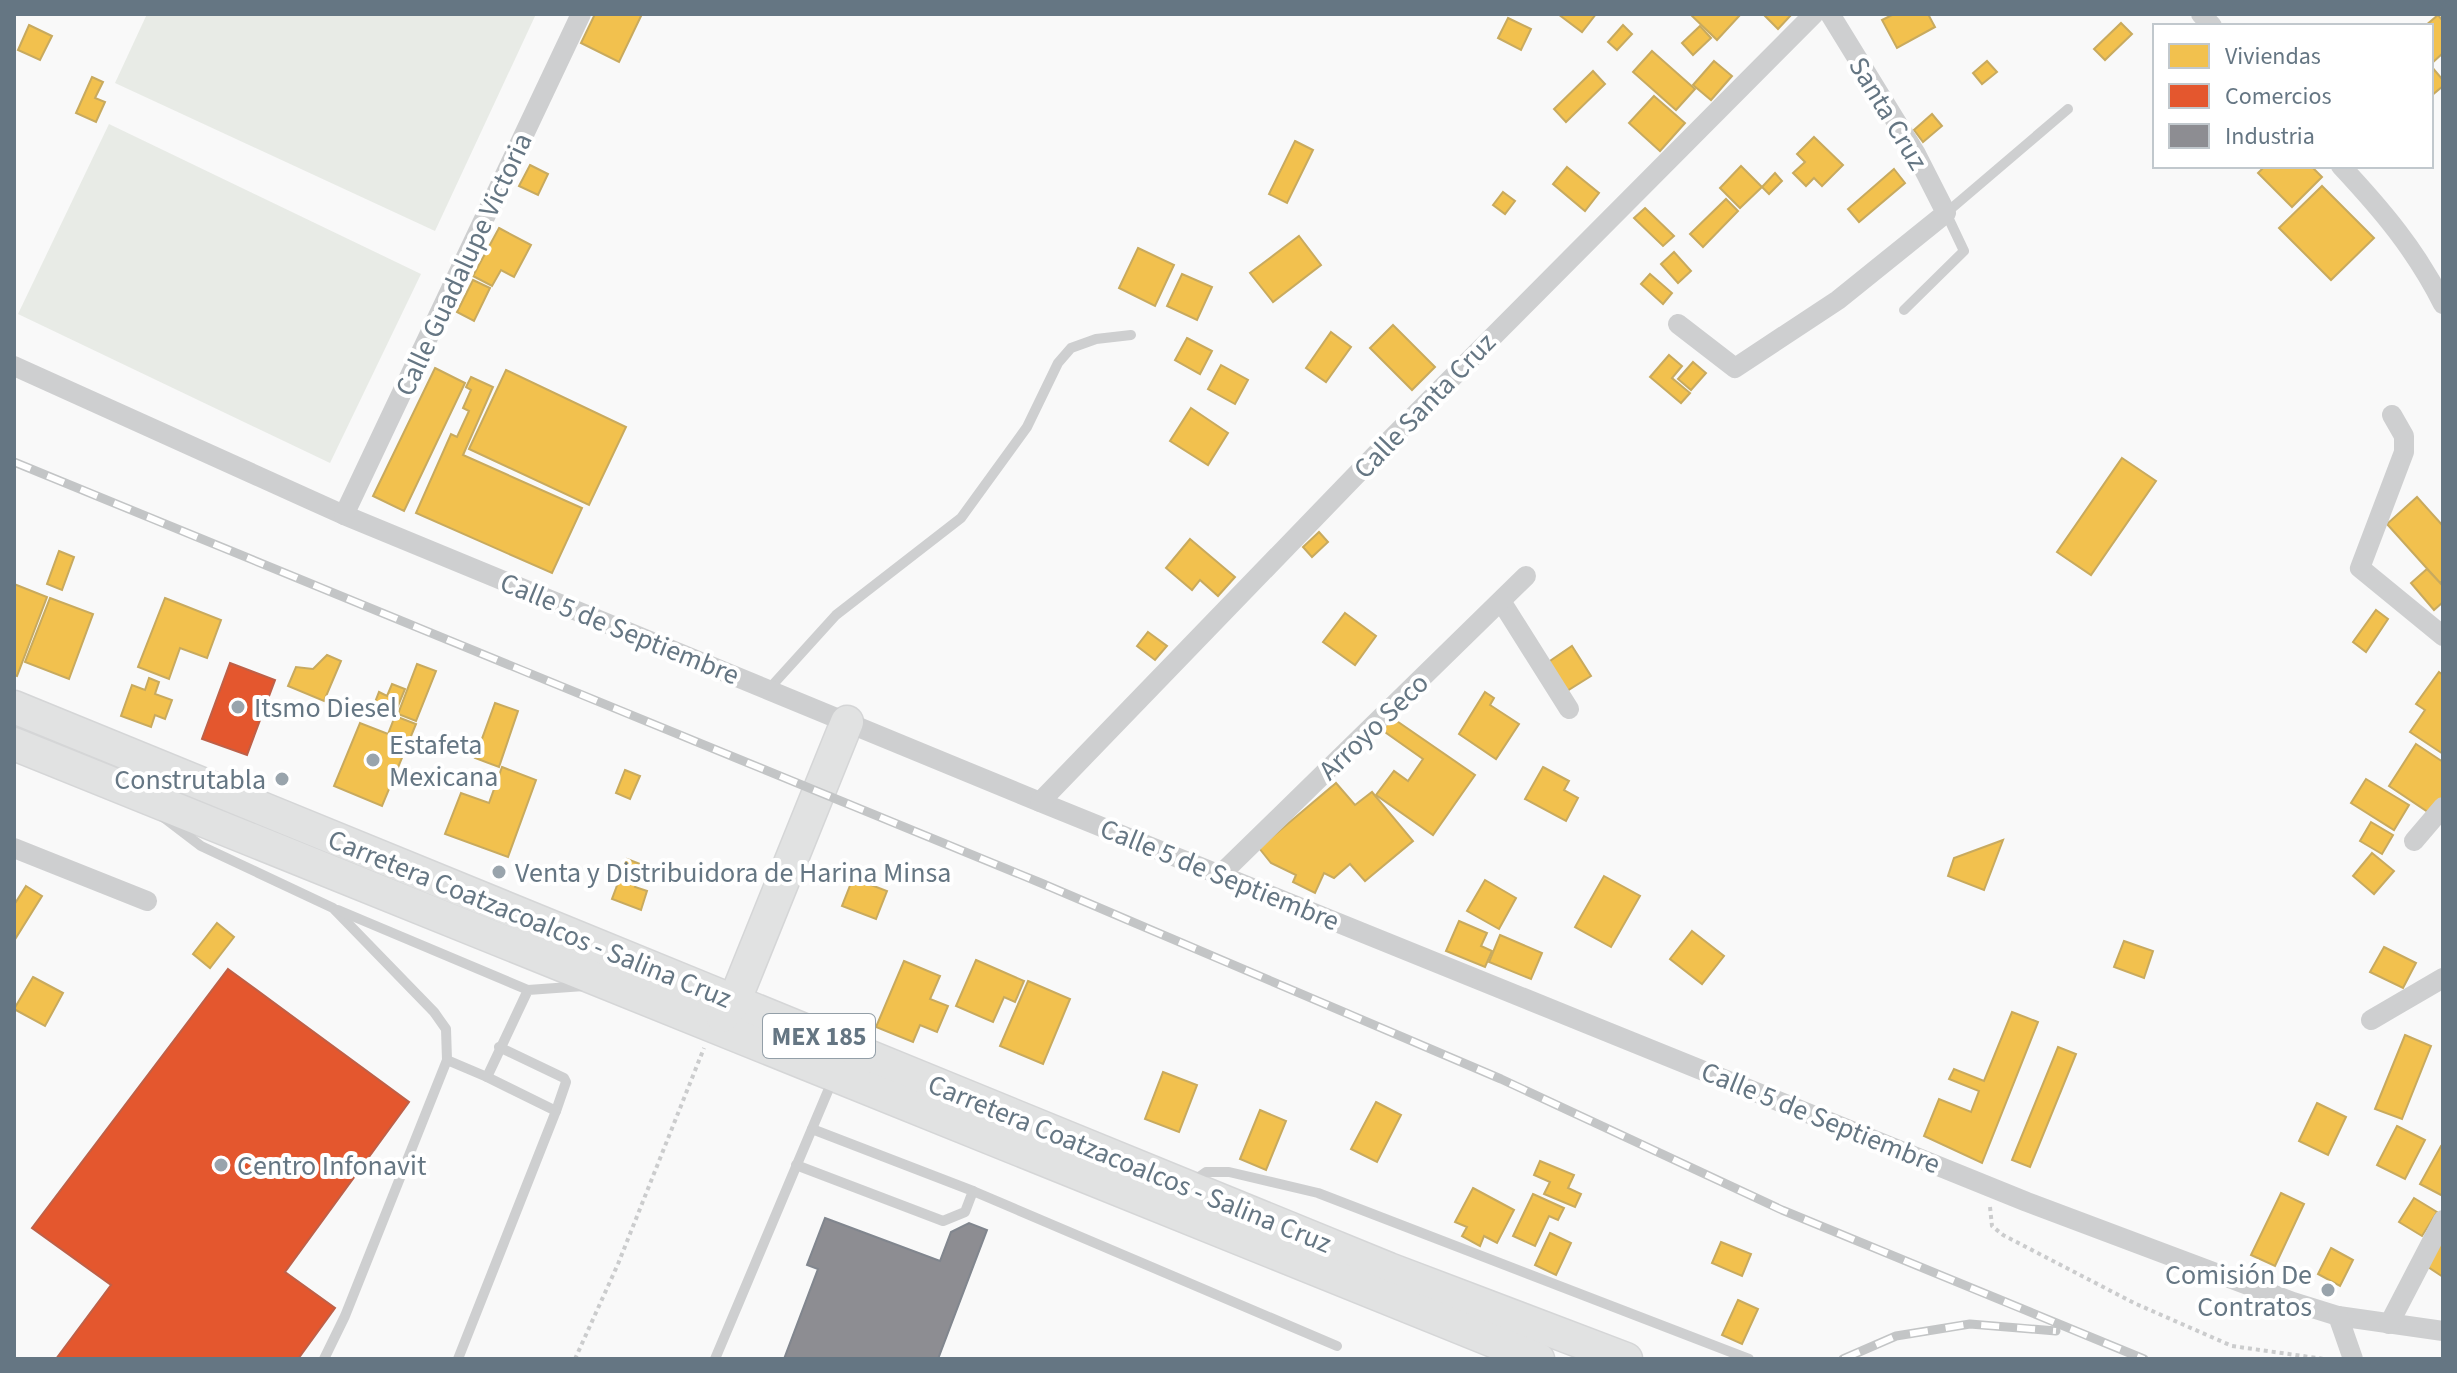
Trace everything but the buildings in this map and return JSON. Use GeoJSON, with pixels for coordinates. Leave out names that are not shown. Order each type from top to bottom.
{"type":"FeatureCollection","features":[{"type":"Feature","properties":{"kind":"main road","name":"Carretera Coatzacoalcos - Salina Cruz"},"geometry":{"type":"LineString","coordinates":[[14,707],[734,1002],[840,1063]]}},
{"type":"Feature","properties":{"kind":"main road","name":"MEX 185"},"geometry":{"type":"LineString","coordinates":[[712,1028],[734,1002],[847,722]]}},
{"type":"Feature","properties":{"kind":"main road","name":"MEX 185"},"geometry":{"type":"LineString","coordinates":[[14,744],[712,1028],[840,1063],[1180,1198],[1538,1359]]}},
{"type":"Feature","properties":{"kind":"main road","name":"Carretera Coatzacoalcos - Salina Cruz"},"geometry":{"type":"LineString","coordinates":[[1180,1198],[1389,1269],[1626,1359]]}},
{"type":"Feature","properties":{"kind":"street","name":"Calle Guadalupe Victoria"},"geometry":{"type":"LineString","coordinates":[[344,515],[581,14]]}},
{"type":"Feature","properties":{"kind":"street","name":"Calle Santa Cruz"},"geometry":{"type":"LineString","coordinates":[[1040,802],[1451,377],[1814,14]]}},
{"type":"Feature","properties":{"kind":"street","name":"Santa Cruz"},"geometry":{"type":"LineString","coordinates":[[1830,14],[1916,154],[1946,213]]}},
{"type":"Feature","properties":{"kind":"street"},"geometry":{"type":"LineString","coordinates":[[2343,168],[2395,224],[2423,264],[2443,304]]}},
{"type":"Feature","properties":{"kind":"street"},"geometry":{"type":"LineString","coordinates":[[1678,324],[1735,368],[1838,300],[1946,213]]}},
{"type":"Feature","properties":{"kind":"street","name":"Calle 5 de Septiembre"},"geometry":{"type":"LineString","coordinates":[[14,366],[344,515],[1040,802],[1987,1184],[2293,1302],[2338,1316],[2443,1331]]}},
{"type":"Feature","properties":{"kind":"street"},"geometry":{"type":"LineString","coordinates":[[2392,415],[2404,436],[2404,452],[2360,568],[2443,636]]}},
{"type":"Feature","properties":{"kind":"street","name":"Arroyo Seco"},"geometry":{"type":"LineString","coordinates":[[1220,875],[1526,576]]}},
{"type":"Feature","properties":{"kind":"street"},"geometry":{"type":"LineString","coordinates":[[1501,601],[1569,709]]}},
{"type":"Feature","properties":{"kind":"street"},"geometry":{"type":"LineString","coordinates":[[2414,841],[2443,807]]}},
{"type":"Feature","properties":{"kind":"street"},"geometry":{"type":"LineString","coordinates":[[14,848],[147,901]]}},
{"type":"Feature","properties":{"kind":"street"},"geometry":{"type":"LineString","coordinates":[[2371,1020],[2443,978]]}},
{"type":"Feature","properties":{"kind":"street"},"geometry":{"type":"LineString","coordinates":[[2389,1324],[2443,1220]]}},
{"type":"Feature","properties":{"kind":"street"},"geometry":{"type":"LineString","coordinates":[[2338,1316],[2353,1359]]}},
{"type":"Feature","properties":{"kind":"lane"},"geometry":{"type":"LineString","coordinates":[[1904,310],[1964,251],[1946,213],[2068,109]]}},
{"type":"Feature","properties":{"kind":"lane"},"geometry":{"type":"LineString","coordinates":[[768,690],[836,615],[961,518],[1027,427],[1058,363],[1071,348],[1096,339],[1131,335]]}},
{"type":"Feature","properties":{"kind":"lane"},"geometry":{"type":"LineString","coordinates":[[126,789],[201,846],[333,908],[528,990],[606,984]]}},
{"type":"Feature","properties":{"kind":"lane"},"geometry":{"type":"LineString","coordinates":[[324,1359],[345,1316],[447,1060],[446,1029],[434,1012],[333,908]]}},
{"type":"Feature","properties":{"kind":"lane"},"geometry":{"type":"LineString","coordinates":[[487,1077],[528,990]]}},
{"type":"Feature","properties":{"kind":"lane"},"geometry":{"type":"LineString","coordinates":[[458,1359],[566,1082],[564,1078],[499,1047]]}},
{"type":"Feature","properties":{"kind":"lane"},"geometry":{"type":"LineString","coordinates":[[447,1060],[556,1111]]}},
{"type":"Feature","properties":{"kind":"lane"},"geometry":{"type":"LineString","coordinates":[[715,1359],[840,1063]]}},
{"type":"Feature","properties":{"kind":"lane"},"geometry":{"type":"LineString","coordinates":[[812,1129],[973,1191],[1337,1346]]}},
{"type":"Feature","properties":{"kind":"lane"},"geometry":{"type":"LineString","coordinates":[[796,1165],[943,1221],[965,1212],[973,1191]]}},
{"type":"Feature","properties":{"kind":"lane"},"geometry":{"type":"LineString","coordinates":[[1180,1198],[1206,1172],[1229,1172],[1318,1193],[1749,1359]]}},
{"type":"Feature","properties":{"kind":"path"},"geometry":{"type":"LineString","coordinates":[[575,1359],[618,1264],[712,1028]]}},
{"type":"Feature","properties":{"kind":"path"},"geometry":{"type":"LineString","coordinates":[[1987,1184],[1992,1226],[2065,1268],[2134,1303],[2232,1346],[2324,1359]]}},
{"type":"Feature","properties":{"kind":"shaded area"},"geometry":{"type":"Polygon","coordinates":[[[147,14],[536,14],[435,231],[115,83],[147,14]]]}},
{"type":"Feature","properties":{"kind":"shaded area"},"geometry":{"type":"Polygon","coordinates":[[[109,124],[421,274],[330,463],[18,314],[109,124]]]}},
{"type":"Feature","properties":{"kind":"railway"},"geometry":{"type":"LineString","coordinates":[[14,462],[1041,883],[1501,1079],[1782,1210],[2144,1359]]}},
{"type":"Feature","properties":{"kind":"railway"},"geometry":{"type":"LineString","coordinates":[[1843,1359],[1896,1336],[1970,1324],[2056,1331]]}},
{"type":"Feature","properties":{"kind":"place","name":"Itsmo Diesel"},"geometry":{"type":"Point","coordinates":[238,707]}},
{"type":"Feature","properties":{"kind":"place","name":"Estafeta Mexicana"},"geometry":{"type":"Point","coordinates":[373,760]}},
{"type":"Feature","properties":{"kind":"place","name":"Construtabla"},"geometry":{"type":"Point","coordinates":[282,779]}},
{"type":"Feature","properties":{"kind":"place","name":"Venta y Distribuidora de Harina Minsa"},"geometry":{"type":"Point","coordinates":[499,872]}},
{"type":"Feature","properties":{"kind":"place","name":"Centro Infonavit"},"geometry":{"type":"Point","coordinates":[221,1165]}},
{"type":"Feature","properties":{"kind":"place","name":"Comisión De Contratos"},"geometry":{"type":"Point","coordinates":[2328,1290]}}]}
